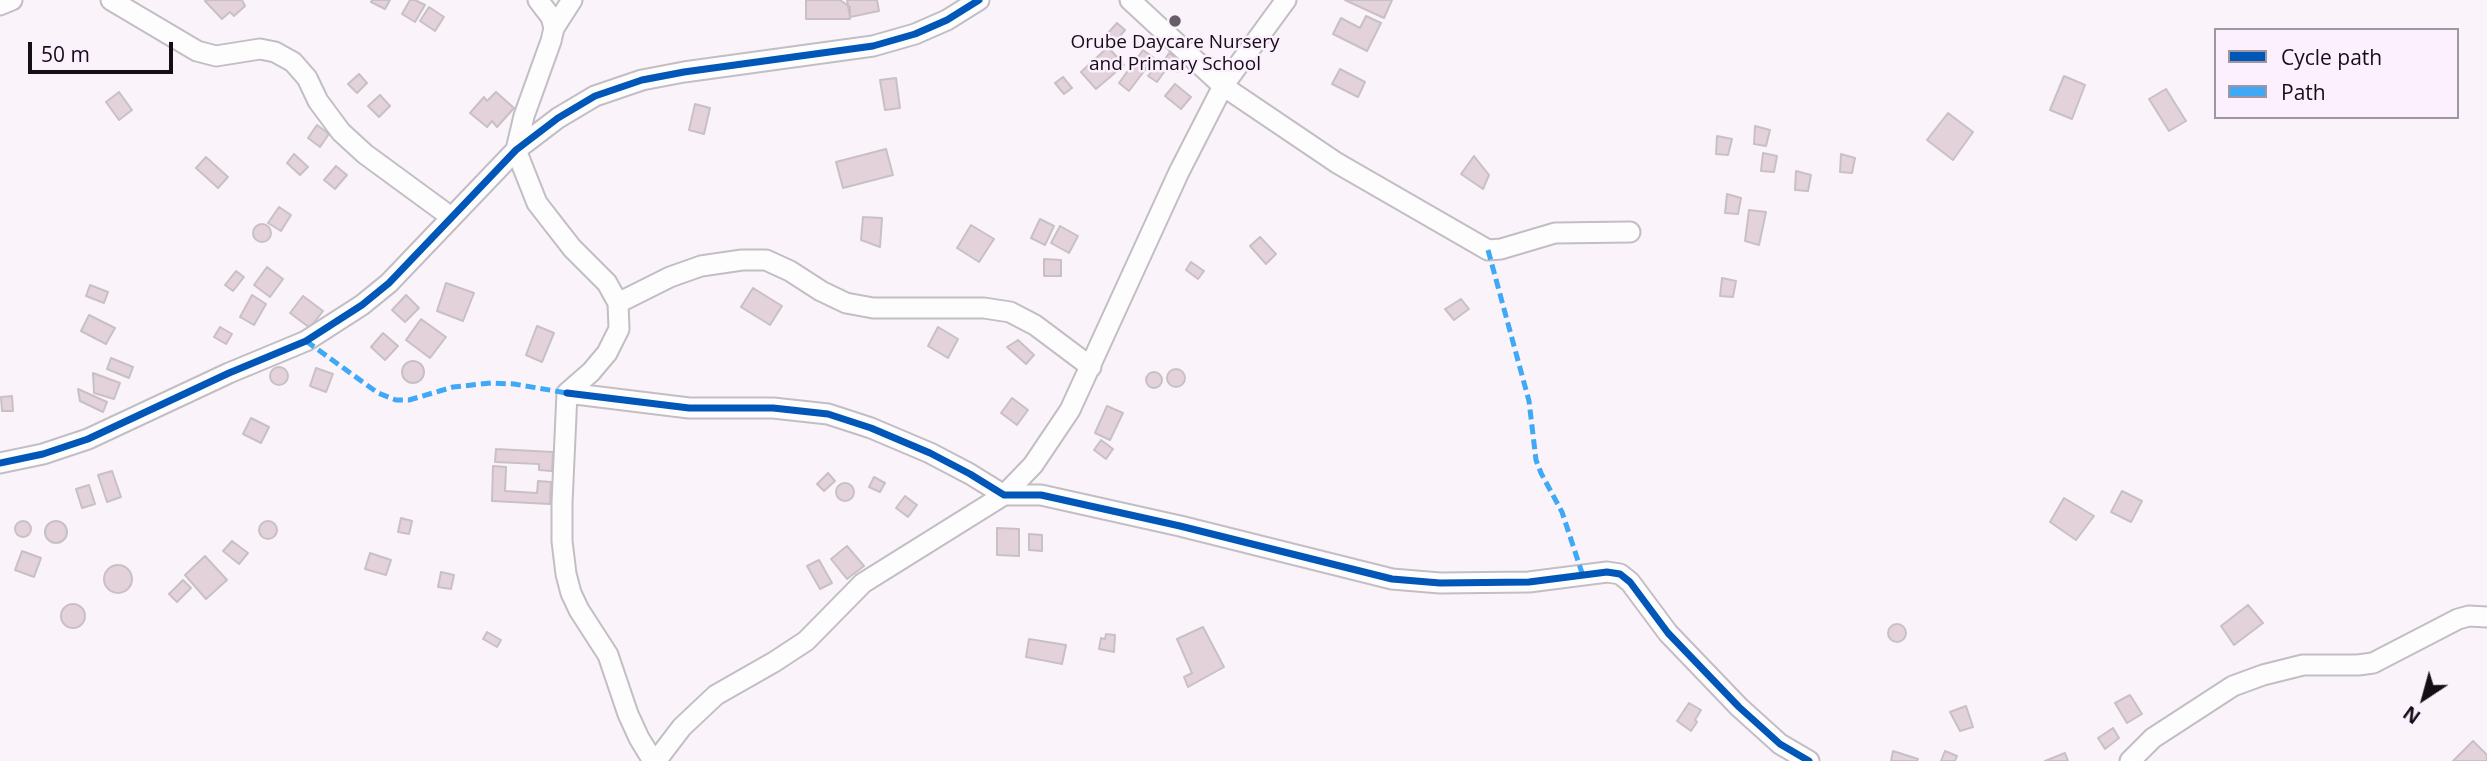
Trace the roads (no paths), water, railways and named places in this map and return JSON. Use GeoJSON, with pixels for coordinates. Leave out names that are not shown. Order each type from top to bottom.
{"type":"FeatureCollection","features":[{"type":"Feature","properties":{"kind":"street"},"geometry":{"type":"LineString","coordinates":[[0,5],[12,0]]}},
{"type":"Feature","properties":{"kind":"street"},"geometry":{"type":"LineString","coordinates":[[111,0],[197,51],[216,55],[260,49],[275,52],[293,62],[307,78],[318,101],[341,132],[365,154],[451,217]]}},
{"type":"Feature","properties":{"kind":"street"},"geometry":{"type":"LineString","coordinates":[[538,0],[551,17],[554,27]]}},
{"type":"Feature","properties":{"kind":"street"},"geometry":{"type":"LineString","coordinates":[[572,0],[554,27],[524,116],[516,150],[537,203],[572,248],[607,283],[618,303],[619,329],[607,353],[568,393],[562,541],[571,593],[608,655],[628,714],[654,761],[682,727],[716,695],[806,641],[849,596],[878,573],[1004,495],[1033,465],[1070,410],[1179,172],[1223,86],[1286,0]]}},
{"type":"Feature","properties":{"kind":"street"},"geometry":{"type":"LineString","coordinates":[[0,463],[43,454],[88,439],[229,373],[306,341],[362,305],[388,283],[516,150],[558,118],[595,96],[642,80],[696,70],[873,46],[937,25],[979,0]]}},
{"type":"Feature","properties":{"kind":"street"},"geometry":{"type":"LineString","coordinates":[[1130,0],[1223,86],[1348,170],[1488,250],[1501,249],[1555,233],[1630,232]]}},
{"type":"Feature","properties":{"kind":"street"},"geometry":{"type":"LineString","coordinates":[[618,303],[670,277],[701,266],[742,260],[766,260],[846,303],[873,308],[984,308],[1010,312],[1035,325],[1091,367]]}},
{"type":"Feature","properties":{"kind":"street"},"geometry":{"type":"LineString","coordinates":[[568,393],[689,408],[773,408],[828,414],[872,428],[930,453],[1004,495],[1041,495],[1180,526],[1392,579],[1440,583],[1529,582],[1607,572],[1620,574],[1630,582],[1668,633],[1739,707],[1780,744],[1810,761]]}},
{"type":"Feature","properties":{"kind":"street"},"geometry":{"type":"LineString","coordinates":[[1033,465],[1041,495]]}},
{"type":"Feature","properties":{"kind":"street"},"geometry":{"type":"LineString","coordinates":[[2130,761],[2153,738],[2233,686],[2303,665],[2373,663],[2458,619],[2469,616],[2487,617]]}},
{"type":"Feature","properties":{"kind":"place","name":"Orube Daycare Nursery and Primary School"},"geometry":{"type":"Point","coordinates":[1175,21]}}]}
